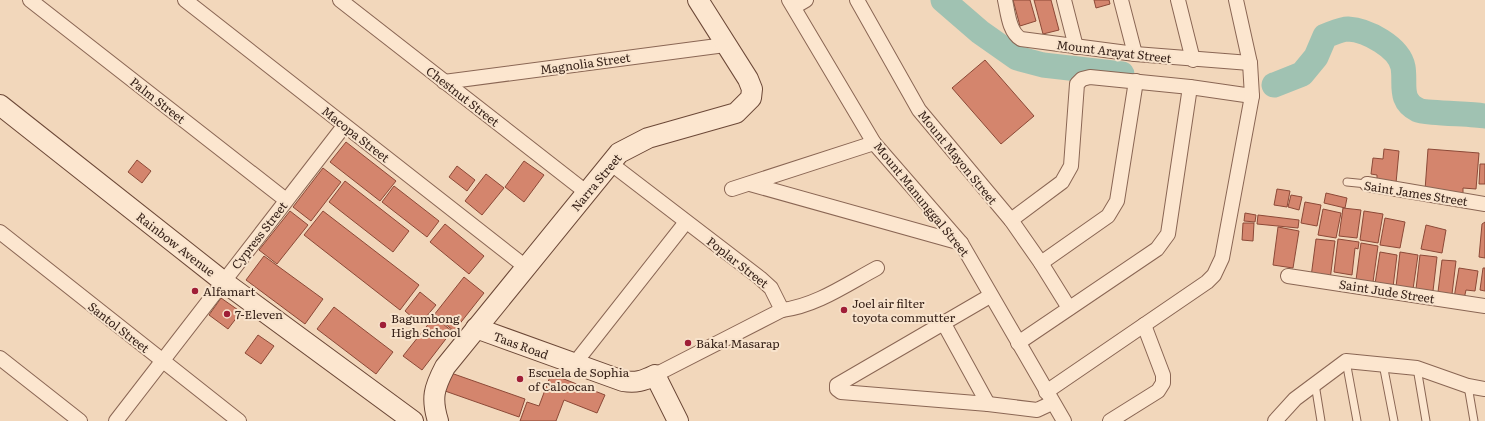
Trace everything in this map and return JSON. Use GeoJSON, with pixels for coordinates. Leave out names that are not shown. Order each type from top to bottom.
{"type":"FeatureCollection","features":[{"type":"Feature","properties":{"kind":"street","name":"Palm Street"},"geometry":{"type":"LineString","coordinates":[[30,0],[286,200]]}},
{"type":"Feature","properties":{"kind":"street","name":"Macopa Street"},"geometry":{"type":"LineString","coordinates":[[185,0],[527,268]]}},
{"type":"Feature","properties":{"kind":"street","name":"Chestnut Street"},"geometry":{"type":"LineString","coordinates":[[341,0],[586,192]]}},
{"type":"Feature","properties":{"kind":"street","name":"Narra Street"},"geometry":{"type":"LineString","coordinates":[[438,421],[434,406],[435,386],[445,367],[527,268],[610,163],[626,149],[648,138],[736,113],[745,106],[751,98],[752,89],[748,79],[698,0]]}},
{"type":"Feature","properties":{"kind":"street"},"geometry":{"type":"LineString","coordinates":[[791,4],[806,0]]}},
{"type":"Feature","properties":{"kind":"street","name":"Mount Mayon Street"},"geometry":{"type":"LineString","coordinates":[[857,0],[919,110],[1011,220],[1041,263],[1068,308]]}},
{"type":"Feature","properties":{"kind":"street","name":"Mount Arayat Street"},"geometry":{"type":"LineString","coordinates":[[1005,0],[1013,31],[1016,36],[1021,39],[1135,54],[1193,60],[1250,63]]}},
{"type":"Feature","properties":{"kind":"street"},"geometry":{"type":"LineString","coordinates":[[1064,0],[1076,47]]}},
{"type":"Feature","properties":{"kind":"street"},"geometry":{"type":"LineString","coordinates":[[1121,0],[1135,54]]}},
{"type":"Feature","properties":{"kind":"street"},"geometry":{"type":"LineString","coordinates":[[1178,0],[1193,60]]}},
{"type":"Feature","properties":{"kind":"street"},"geometry":{"type":"LineString","coordinates":[[990,296],[837,384],[836,389],[841,392],[988,404],[1037,410],[1049,397],[1144,325],[1207,282],[1214,274],[1222,258],[1252,96],[1250,63],[1236,0]]}},
{"type":"Feature","properties":{"kind":"street","name":"Mount Manunggal Street"},"geometry":{"type":"LineString","coordinates":[[791,4],[874,143],[961,243],[990,296],[1064,421]]}},
{"type":"Feature","properties":{"kind":"street","name":"Magnolia Street"},"geometry":{"type":"LineString","coordinates":[[444,82],[726,45]]}},
{"type":"Feature","properties":{"kind":"street"},"geometry":{"type":"LineString","coordinates":[[1011,220],[1062,182],[1071,166],[1077,84],[1082,79],[1090,77],[1136,81],[1252,96]]}},
{"type":"Feature","properties":{"kind":"street"},"geometry":{"type":"LineString","coordinates":[[1041,263],[1108,216],[1117,201],[1136,81]]}},
{"type":"Feature","properties":{"kind":"street"},"geometry":{"type":"LineString","coordinates":[[1018,343],[1157,249],[1168,234],[1190,87]]}},
{"type":"Feature","properties":{"kind":"street","name":"Rainbow Avenue"},"geometry":{"type":"LineString","coordinates":[[0,105],[224,282],[412,421]]}},
{"type":"Feature","properties":{"kind":"street","name":"Cypress Street"},"geometry":{"type":"LineString","coordinates":[[116,421],[344,126]]}},
{"type":"Feature","properties":{"kind":"street"},"geometry":{"type":"LineString","coordinates":[[732,189],[874,143]]}},
{"type":"Feature","properties":{"kind":"street","name":"Poplar Street"},"geometry":{"type":"LineString","coordinates":[[610,163],[760,278],[771,288],[782,310]]}},
{"type":"Feature","properties":{"kind":"street"},"geometry":{"type":"LineString","coordinates":[[750,184],[961,243]]}},
{"type":"Feature","properties":{"kind":"street","name":"Saint James Street"},"geometry":{"type":"LineString","coordinates":[[1368,184],[1485,204]]}},
{"type":"Feature","properties":{"kind":"street"},"geometry":{"type":"LineString","coordinates":[[575,363],[686,222]]}},
{"type":"Feature","properties":{"kind":"street","name":"Santol Street"},"geometry":{"type":"LineString","coordinates":[[0,232],[239,421]]}},
{"type":"Feature","properties":{"kind":"street"},"geometry":{"type":"LineString","coordinates":[[678,421],[655,376],[782,310],[814,301],[877,268]]}},
{"type":"Feature","properties":{"kind":"street","name":"Saint Jude Street"},"geometry":{"type":"LineString","coordinates":[[1288,276],[1485,306]]}},
{"type":"Feature","properties":{"kind":"street"},"geometry":{"type":"LineString","coordinates":[[943,322],[988,404]]}},
{"type":"Feature","properties":{"kind":"street"},"geometry":{"type":"LineString","coordinates":[[1110,421],[1158,391],[1163,383],[1163,375],[1144,325]]}},
{"type":"Feature","properties":{"kind":"street","name":"Taas Road"},"geometry":{"type":"LineString","coordinates":[[476,328],[623,381],[634,383],[644,381],[655,376]]}},
{"type":"Feature","properties":{"kind":"street"},"geometry":{"type":"LineString","coordinates":[[0,358],[80,421]]}},
{"type":"Feature","properties":{"kind":"street"},"geometry":{"type":"LineString","coordinates":[[1275,421],[1295,399],[1346,361],[1417,368],[1468,386],[1485,389]]}},
{"type":"Feature","properties":{"kind":"lane","name":"Saint James Street"},"geometry":{"type":"LineString","coordinates":[[1347,182],[1368,184]]}},
{"type":"Feature","properties":{"kind":"lane"},"geometry":{"type":"LineString","coordinates":[[1346,361],[1357,421]]}},
{"type":"Feature","properties":{"kind":"lane"},"geometry":{"type":"LineString","coordinates":[[1383,364],[1394,421]]}},
{"type":"Feature","properties":{"kind":"lane"},"geometry":{"type":"LineString","coordinates":[[1417,368],[1426,421]]}},
{"type":"Feature","properties":{"kind":"lane"},"geometry":{"type":"LineString","coordinates":[[1315,384],[1321,421]]}},
{"type":"Feature","properties":{"kind":"lane"},"geometry":{"type":"LineString","coordinates":[[1468,386],[1474,421]]}},
{"type":"Feature","properties":{"kind":"building"},"geometry":{"type":"Polygon","coordinates":[[[1013,0],[1030,0],[1036,21],[1020,26],[1013,0]]]}},
{"type":"Feature","properties":{"kind":"building"},"geometry":{"type":"Polygon","coordinates":[[[1034,0],[1051,0],[1059,30],[1043,34],[1034,0]]]}},
{"type":"Feature","properties":{"kind":"building"},"geometry":{"type":"Polygon","coordinates":[[[1094,0],[1109,0],[1110,4],[1096,8],[1094,0]]]}},
{"type":"Feature","properties":{"kind":"building"},"geometry":{"type":"Polygon","coordinates":[[[985,60],[1034,116],[1001,144],[952,88],[985,60]]]}},
{"type":"Feature","properties":{"kind":"building"},"geometry":{"type":"Polygon","coordinates":[[[346,142],[396,181],[380,201],[330,162],[346,142]]]}},
{"type":"Feature","properties":{"kind":"building"},"geometry":{"type":"Polygon","coordinates":[[[1384,149],[1399,151],[1396,183],[1377,181],[1377,175],[1371,174],[1373,158],[1383,159],[1384,149]]]}},
{"type":"Feature","properties":{"kind":"building"},"geometry":{"type":"Polygon","coordinates":[[[1428,149],[1479,153],[1476,189],[1463,188],[1463,194],[1425,190],[1428,149]]]}},
{"type":"Feature","properties":{"kind":"building"},"geometry":{"type":"Polygon","coordinates":[[[137,160],[151,171],[142,183],[128,172],[137,160]]]}},
{"type":"Feature","properties":{"kind":"building"},"geometry":{"type":"Polygon","coordinates":[[[524,161],[544,175],[524,202],[505,187],[524,161]]]}},
{"type":"Feature","properties":{"kind":"building"},"geometry":{"type":"Polygon","coordinates":[[[1480,164],[1485,164],[1485,184],[1479,184],[1480,164]]]}},
{"type":"Feature","properties":{"kind":"building"},"geometry":{"type":"Polygon","coordinates":[[[457,166],[475,180],[467,191],[449,177],[457,166]]]}},
{"type":"Feature","properties":{"kind":"building"},"geometry":{"type":"Polygon","coordinates":[[[323,168],[341,182],[311,221],[293,207],[323,168]]]}},
{"type":"Feature","properties":{"kind":"building"},"geometry":{"type":"Polygon","coordinates":[[[486,174],[504,188],[482,215],[465,201],[486,174]]]}},
{"type":"Feature","properties":{"kind":"building"},"geometry":{"type":"Polygon","coordinates":[[[345,181],[409,231],[393,252],[329,202],[345,181]]]}},
{"type":"Feature","properties":{"kind":"building"},"geometry":{"type":"Polygon","coordinates":[[[394,186],[439,221],[427,237],[382,202],[394,186]]]}},
{"type":"Feature","properties":{"kind":"building"},"geometry":{"type":"Polygon","coordinates":[[[1277,189],[1290,191],[1287,207],[1274,205],[1277,189]]]}},
{"type":"Feature","properties":{"kind":"building"},"geometry":{"type":"Polygon","coordinates":[[[1326,193],[1347,198],[1345,208],[1324,203],[1326,193]]]}},
{"type":"Feature","properties":{"kind":"building"},"geometry":{"type":"Polygon","coordinates":[[[1291,195],[1302,197],[1299,210],[1288,207],[1291,195]]]}},
{"type":"Feature","properties":{"kind":"building"},"geometry":{"type":"Polygon","coordinates":[[[1305,202],[1321,205],[1317,226],[1301,223],[1305,202]]]}},
{"type":"Feature","properties":{"kind":"building"},"geometry":{"type":"Polygon","coordinates":[[[1343,208],[1361,210],[1357,238],[1339,236],[1343,208]]]}},
{"type":"Feature","properties":{"kind":"building"},"geometry":{"type":"Polygon","coordinates":[[[1323,209],[1341,213],[1336,238],[1318,235],[1323,209]]]}},
{"type":"Feature","properties":{"kind":"building"},"geometry":{"type":"Polygon","coordinates":[[[290,211],[308,225],[277,264],[259,250],[290,211]]]}},
{"type":"Feature","properties":{"kind":"building"},"geometry":{"type":"Polygon","coordinates":[[[323,211],[419,285],[400,310],[304,235],[323,211]]]}},
{"type":"Feature","properties":{"kind":"building"},"geometry":{"type":"Polygon","coordinates":[[[1364,211],[1383,214],[1378,243],[1360,240],[1364,211]]]}},
{"type":"Feature","properties":{"kind":"building"},"geometry":{"type":"Polygon","coordinates":[[[1245,213],[1256,215],[1255,222],[1244,221],[1245,213]]]}},
{"type":"Feature","properties":{"kind":"building"},"geometry":{"type":"Polygon","coordinates":[[[1258,215],[1299,220],[1298,228],[1257,224],[1258,215]]]}},
{"type":"Feature","properties":{"kind":"building"},"geometry":{"type":"Polygon","coordinates":[[[1385,218],[1405,222],[1400,248],[1380,245],[1385,218]]]}},
{"type":"Feature","properties":{"kind":"building"},"geometry":{"type":"Polygon","coordinates":[[[1485,222],[1485,258],[1479,257],[1482,224],[1485,222]]]}},
{"type":"Feature","properties":{"kind":"building"},"geometry":{"type":"Polygon","coordinates":[[[1243,223],[1254,223],[1253,241],[1242,240],[1243,223]]]}},
{"type":"Feature","properties":{"kind":"building"},"geometry":{"type":"Polygon","coordinates":[[[445,224],[484,256],[469,274],[430,242],[445,224]]]}},
{"type":"Feature","properties":{"kind":"building"},"geometry":{"type":"Polygon","coordinates":[[[1426,225],[1446,230],[1442,253],[1421,249],[1426,225]]]}},
{"type":"Feature","properties":{"kind":"building"},"geometry":{"type":"Polygon","coordinates":[[[1278,227],[1299,231],[1293,268],[1273,265],[1278,227]]]}},
{"type":"Feature","properties":{"kind":"building"},"geometry":{"type":"Polygon","coordinates":[[[1316,239],[1335,241],[1330,280],[1311,277],[1316,239]]]}},
{"type":"Feature","properties":{"kind":"building"},"geometry":{"type":"Polygon","coordinates":[[[1338,239],[1359,242],[1358,249],[1355,248],[1352,275],[1334,272],[1338,239]]]}},
{"type":"Feature","properties":{"kind":"building"},"geometry":{"type":"Polygon","coordinates":[[[1361,243],[1378,246],[1373,282],[1356,280],[1361,243]]]}},
{"type":"Feature","properties":{"kind":"building"},"geometry":{"type":"Polygon","coordinates":[[[1380,252],[1397,255],[1393,287],[1375,284],[1380,252]]]}},
{"type":"Feature","properties":{"kind":"building"},"geometry":{"type":"Polygon","coordinates":[[[1400,252],[1418,255],[1413,289],[1396,287],[1400,252]]]}},
{"type":"Feature","properties":{"kind":"building"},"geometry":{"type":"Polygon","coordinates":[[[1420,255],[1437,257],[1433,291],[1416,289],[1420,255]]]}},
{"type":"Feature","properties":{"kind":"building"},"geometry":{"type":"Polygon","coordinates":[[[264,256],[323,299],[305,324],[246,280],[264,256]]]}},
{"type":"Feature","properties":{"kind":"building"},"geometry":{"type":"Polygon","coordinates":[[[1442,260],[1456,261],[1452,294],[1438,292],[1442,260]]]}},
{"type":"Feature","properties":{"kind":"building"},"geometry":{"type":"Polygon","coordinates":[[[1459,268],[1478,271],[1475,291],[1466,290],[1464,299],[1454,298],[1459,268]]]}},
{"type":"Feature","properties":{"kind":"building"},"geometry":{"type":"Polygon","coordinates":[[[1483,268],[1485,268],[1485,291],[1480,290],[1483,268]]]}},
{"type":"Feature","properties":{"kind":"building"},"geometry":{"type":"Polygon","coordinates":[[[464,277],[484,293],[454,331],[434,315],[464,277]]]}},
{"type":"Feature","properties":{"kind":"building"},"geometry":{"type":"Polygon","coordinates":[[[420,292],[436,305],[420,324],[405,311],[420,292]]]}},
{"type":"Feature","properties":{"kind":"building"},"geometry":{"type":"Polygon","coordinates":[[[221,298],[241,312],[228,329],[209,315],[221,298]]]}},
{"type":"Feature","properties":{"kind":"building"},"geometry":{"type":"Polygon","coordinates":[[[334,307],[393,352],[376,374],[317,329],[334,307]]]}},
{"type":"Feature","properties":{"kind":"building"},"geometry":{"type":"Polygon","coordinates":[[[434,317],[452,331],[422,370],[403,356],[434,317]]]}},
{"type":"Feature","properties":{"kind":"building"},"geometry":{"type":"Polygon","coordinates":[[[258,335],[274,346],[261,364],[245,353],[258,335]]]}},
{"type":"Feature","properties":{"kind":"building"},"geometry":{"type":"Polygon","coordinates":[[[451,373],[525,399],[519,417],[445,391],[451,373]]]}},
{"type":"Feature","properties":{"kind":"building"},"geometry":{"type":"Polygon","coordinates":[[[551,374],[605,395],[597,413],[564,400],[556,421],[520,421],[527,402],[539,406],[551,374]]]}},
{"type":"Feature","properties":{"kind":"waterway"},"geometry":{"type":"LineString","coordinates":[[943,0],[980,32],[1017,58],[1043,65],[1122,74]]}},
{"type":"Feature","properties":{"kind":"waterway"},"geometry":{"type":"LineString","coordinates":[[1274,85],[1302,74],[1316,57],[1325,36],[1345,29],[1356,30],[1373,36],[1389,46],[1395,53],[1403,67],[1405,96],[1412,106],[1422,111],[1485,116]]}},
{"type":"Feature","properties":{"kind":"place","name":"Alfamart"},"geometry":{"type":"Point","coordinates":[195,291]}},
{"type":"Feature","properties":{"kind":"place","name":"Joel air filter toyota commutter"},"geometry":{"type":"Point","coordinates":[844,310]}},
{"type":"Feature","properties":{"kind":"place","name":"7-Eleven"},"geometry":{"type":"Point","coordinates":[227,314]}},
{"type":"Feature","properties":{"kind":"place","name":"Bagumbong High School"},"geometry":{"type":"Point","coordinates":[383,325]}},
{"type":"Feature","properties":{"kind":"place","name":"Baka! Masarap"},"geometry":{"type":"Point","coordinates":[688,343]}},
{"type":"Feature","properties":{"kind":"place","name":"Escuela de Sophia of Caloocan"},"geometry":{"type":"Point","coordinates":[520,379]}}]}
